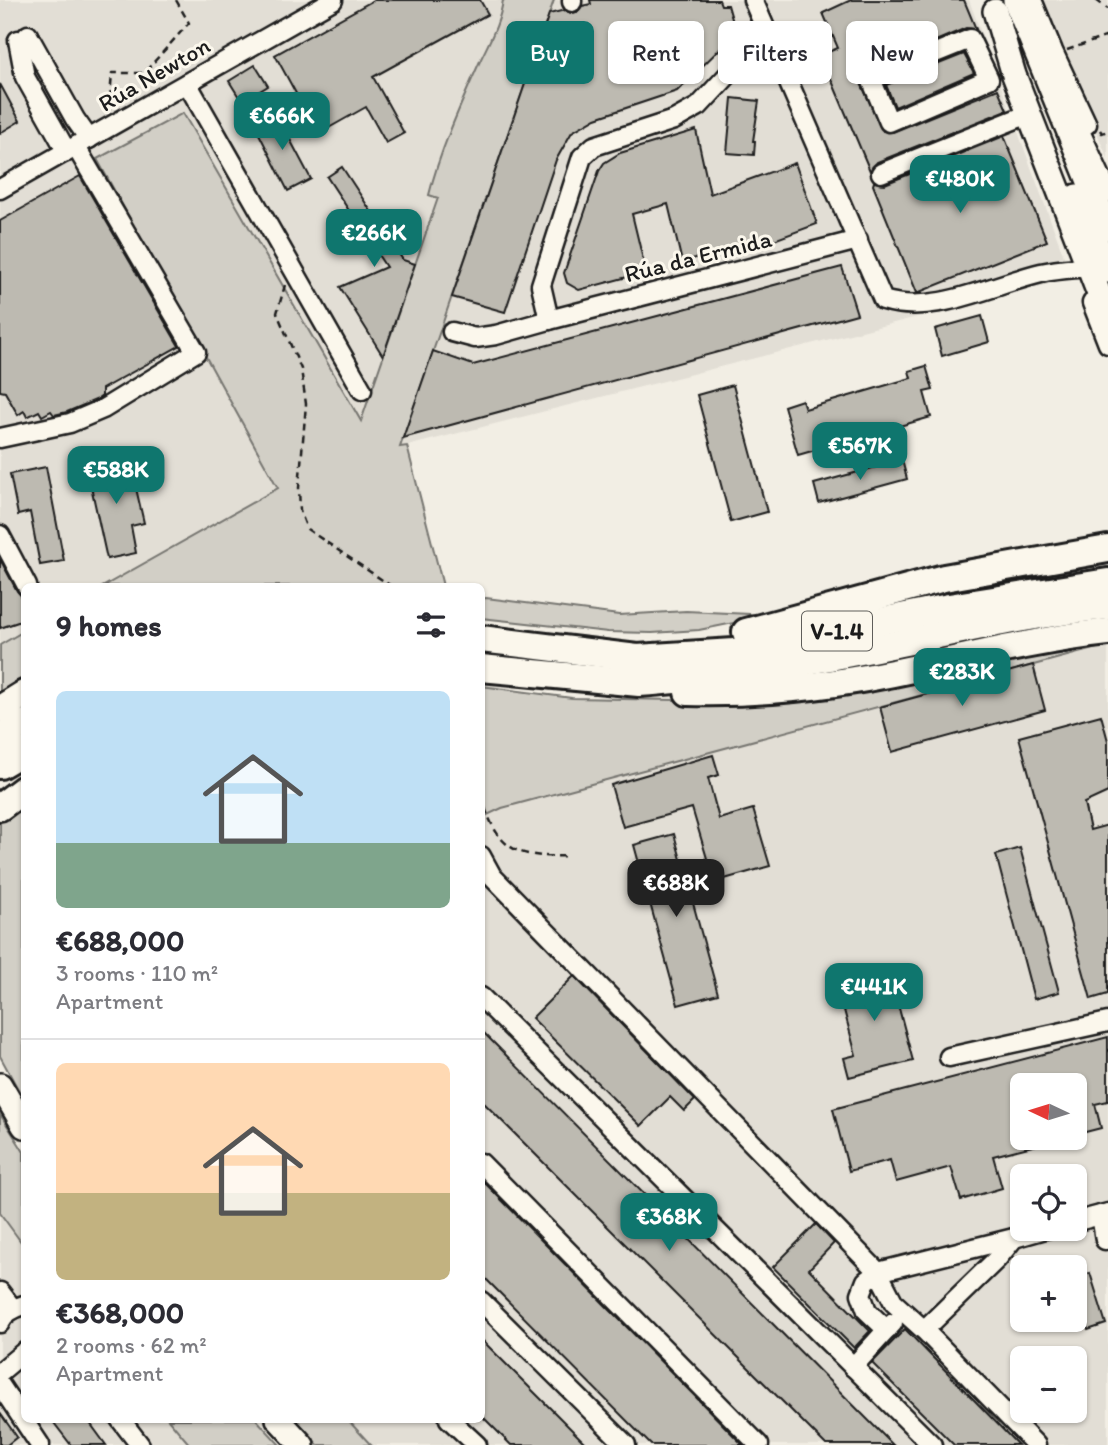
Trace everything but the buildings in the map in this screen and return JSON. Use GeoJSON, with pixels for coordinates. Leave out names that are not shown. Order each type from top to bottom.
{"type":"FeatureCollection","features":[{"type":"Feature","properties":{"kind":"highway"},"geometry":{"type":"LineString","coordinates":[[574,651],[718,639],[944,578],[1108,549]]}},
{"type":"Feature","properties":{"kind":"highway"},"geometry":{"type":"LineString","coordinates":[[485,668],[639,683],[665,692],[735,693],[911,670],[1006,647],[1105,602]]}},
{"type":"Feature","properties":{"kind":"highway","name":"V-1.4"},"geometry":{"type":"LineString","coordinates":[[485,640],[637,658],[734,652],[949,607],[1105,602]]}},
{"type":"Feature","properties":{"kind":"highway"},"geometry":{"type":"LineString","coordinates":[[0,707],[21,696]]}},
{"type":"Feature","properties":{"kind":"highway"},"geometry":{"type":"LineString","coordinates":[[0,737],[21,725]]}},
{"type":"Feature","properties":{"kind":"highway"},"geometry":{"type":"LineString","coordinates":[[0,765],[21,753]]}},
{"type":"Feature","properties":{"kind":"highway"},"geometry":{"type":"LineString","coordinates":[[0,795],[21,783]]}},
{"type":"Feature","properties":{"kind":"highway"},"geometry":{"type":"LineString","coordinates":[[0,807],[21,791]]}},
{"type":"Feature","properties":{"kind":"main road"},"geometry":{"type":"LineString","coordinates":[[997,3],[1108,228]]}},
{"type":"Feature","properties":{"kind":"main road"},"geometry":{"type":"LineString","coordinates":[[997,3],[1108,271]]}},
{"type":"Feature","properties":{"kind":"main road"},"geometry":{"type":"LineString","coordinates":[[997,3],[1014,75],[1108,317]]}},
{"type":"Feature","properties":{"kind":"main road"},"geometry":{"type":"LineString","coordinates":[[0,1084],[21,1121]]}},
{"type":"Feature","properties":{"kind":"main road"},"geometry":{"type":"LineString","coordinates":[[282,1423],[302,1445]]}},
{"type":"Feature","properties":{"kind":"street","name":"Rúa Newton"},"geometry":{"type":"LineString","coordinates":[[0,189],[332,0]]}},
{"type":"Feature","properties":{"kind":"street"},"geometry":{"type":"LineString","coordinates":[[753,0],[762,21]]}},
{"type":"Feature","properties":{"kind":"street"},"geometry":{"type":"LineString","coordinates":[[1022,0],[1108,192]]}},
{"type":"Feature","properties":{"kind":"street"},"geometry":{"type":"LineString","coordinates":[[1032,0],[1108,168]]}},
{"type":"Feature","properties":{"kind":"street"},"geometry":{"type":"LineString","coordinates":[[997,3],[998,55],[1108,344]]}},
{"type":"Feature","properties":{"kind":"street"},"geometry":{"type":"LineString","coordinates":[[0,438],[69,424],[103,409],[196,352],[77,146],[25,77],[23,38],[75,119],[77,146]]}},
{"type":"Feature","properties":{"kind":"street"},"geometry":{"type":"LineString","coordinates":[[970,39],[980,60],[989,79],[889,122],[871,79],[970,39]]}},
{"type":"Feature","properties":{"kind":"street"},"geometry":{"type":"LineString","coordinates":[[980,60],[998,55]]}},
{"type":"Feature","properties":{"kind":"street"},"geometry":{"type":"LineString","coordinates":[[187,83],[362,390]]}},
{"type":"Feature","properties":{"kind":"street"},"geometry":{"type":"LineString","coordinates":[[550,320],[541,285],[582,157],[594,146],[674,120],[699,106],[720,84]]}},
{"type":"Feature","properties":{"kind":"street"},"geometry":{"type":"LineString","coordinates":[[790,84],[883,300],[901,306],[950,300],[1042,272],[1078,268]]}},
{"type":"Feature","properties":{"kind":"street"},"geometry":{"type":"LineString","coordinates":[[881,173],[1021,117]]}},
{"type":"Feature","properties":{"kind":"street","name":"Rúa da Ermida"},"geometry":{"type":"LineString","coordinates":[[452,332],[475,338],[496,335],[858,240]]}},
{"type":"Feature","properties":{"kind":"street"},"geometry":{"type":"LineString","coordinates":[[0,535],[25,583]]}},
{"type":"Feature","properties":{"kind":"street"},"geometry":{"type":"LineString","coordinates":[[487,882],[878,1272],[894,1303],[924,1330],[1036,1445]]}},
{"type":"Feature","properties":{"kind":"street"},"geometry":{"type":"LineString","coordinates":[[485,1001],[932,1445]]}},
{"type":"Feature","properties":{"kind":"street"},"geometry":{"type":"LineString","coordinates":[[948,1057],[1108,1022]]}},
{"type":"Feature","properties":{"kind":"street"},"geometry":{"type":"LineString","coordinates":[[485,1167],[759,1445]]}},
{"type":"Feature","properties":{"kind":"street"},"geometry":{"type":"LineString","coordinates":[[1087,1219],[1104,1214],[1105,1240]]}},
{"type":"Feature","properties":{"kind":"street"},"geometry":{"type":"LineString","coordinates":[[887,1330],[867,1311],[861,1294],[866,1281],[878,1272],[1010,1239]]}},
{"type":"Feature","properties":{"kind":"street"},"geometry":{"type":"LineString","coordinates":[[924,1330],[972,1285],[1011,1241]]}},
{"type":"Feature","properties":{"kind":"street"},"geometry":{"type":"LineString","coordinates":[[951,1254],[971,1273],[972,1285]]}},
{"type":"Feature","properties":{"kind":"street"},"geometry":{"type":"LineString","coordinates":[[0,1292],[19,1307],[0,1323]]}},
{"type":"Feature","properties":{"kind":"street"},"geometry":{"type":"LineString","coordinates":[[485,1305],[626,1445]]}},
{"type":"Feature","properties":{"kind":"street"},"geometry":{"type":"LineString","coordinates":[[853,1367],[904,1311]]}},
{"type":"Feature","properties":{"kind":"street"},"geometry":{"type":"LineString","coordinates":[[0,1372],[21,1354]]}},
{"type":"Feature","properties":{"kind":"street"},"geometry":{"type":"LineString","coordinates":[[0,1385],[21,1416]]}},
{"type":"Feature","properties":{"kind":"street"},"geometry":{"type":"LineString","coordinates":[[25,1423],[40,1445]]}},
{"type":"Feature","properties":{"kind":"street"},"geometry":{"type":"LineString","coordinates":[[123,1423],[140,1445]]}},
{"type":"Feature","properties":{"kind":"street"},"geometry":{"type":"LineString","coordinates":[[453,1423],[477,1445]]}},
{"type":"Feature","properties":{"kind":"path"},"geometry":{"type":"LineString","coordinates":[[108,113],[112,73],[144,73],[189,23],[176,0]]}},
{"type":"Feature","properties":{"kind":"path"},"geometry":{"type":"LineString","coordinates":[[1096,0],[1108,9]]}},
{"type":"Feature","properties":{"kind":"path"},"geometry":{"type":"LineString","coordinates":[[1068,50],[1108,37]]}},
{"type":"Feature","properties":{"kind":"path"},"geometry":{"type":"LineString","coordinates":[[294,270],[283,289],[276,313],[301,369],[306,404],[299,488],[300,511],[307,529],[387,583]]}},
{"type":"Feature","properties":{"kind":"path"},"geometry":{"type":"LineString","coordinates":[[485,809],[489,822],[511,850],[538,857],[569,856]]}},
{"type":"Feature","properties":{"kind":"shaded area"},"geometry":{"type":"Polygon","coordinates":[[[0,0],[969,0],[1072,278],[407,446],[278,489],[109,583],[21,583],[21,633],[0,645],[0,0]]]}},
{"type":"Feature","properties":{"kind":"shaded area"},"geometry":{"type":"Polygon","coordinates":[[[503,0],[554,0],[547,21],[506,21],[506,84],[525,84],[400,447],[407,446],[442,583],[109,583],[278,488],[97,159],[183,113],[361,421],[438,198],[429,195],[439,161],[458,110],[494,31],[503,0]]]}},
{"type":"Feature","properties":{"kind":"shaded area"},"geometry":{"type":"Polygon","coordinates":[[[1042,0],[1108,0],[1108,159],[1063,53],[1042,0]]]}},
{"type":"Feature","properties":{"kind":"shaded area"},"geometry":{"type":"Polygon","coordinates":[[[485,598],[619,615],[686,611],[773,615],[699,630],[608,632],[485,618],[485,598]]]}},
{"type":"Feature","properties":{"kind":"shaded area"},"geometry":{"type":"Polygon","coordinates":[[[21,633],[21,684],[0,695],[0,645],[21,633]]]}},
{"type":"Feature","properties":{"kind":"shaded area"},"geometry":{"type":"Polygon","coordinates":[[[1108,645],[1108,1445],[371,1445],[351,1423],[485,1423],[485,816],[502,808],[1108,645]]]}},
{"type":"Feature","properties":{"kind":"shaded area"},"geometry":{"type":"Polygon","coordinates":[[[1108,645],[502,808],[485,816],[485,687],[572,698],[727,701],[1108,645]]]}},
{"type":"Feature","properties":{"kind":"shaded area"},"geometry":{"type":"Polygon","coordinates":[[[21,803],[21,1094],[0,1056],[0,814],[21,803]]]}},
{"type":"Feature","properties":{"kind":"shaded area"},"geometry":{"type":"Polygon","coordinates":[[[0,1114],[21,1147],[21,1242],[0,1213],[0,1114]]]}},
{"type":"Feature","properties":{"kind":"shaded area"},"geometry":{"type":"Polygon","coordinates":[[[0,1213],[21,1242],[21,1423],[171,1423],[190,1445],[0,1445],[0,1213]]]}},
{"type":"Feature","properties":{"kind":"shaded area"},"geometry":{"type":"Polygon","coordinates":[[[171,1423],[260,1423],[280,1445],[190,1445],[171,1423]]]}},
{"type":"Feature","properties":{"kind":"shaded area"},"geometry":{"type":"Polygon","coordinates":[[[299,1423],[351,1423],[371,1445],[318,1445],[299,1423]]]}}]}
